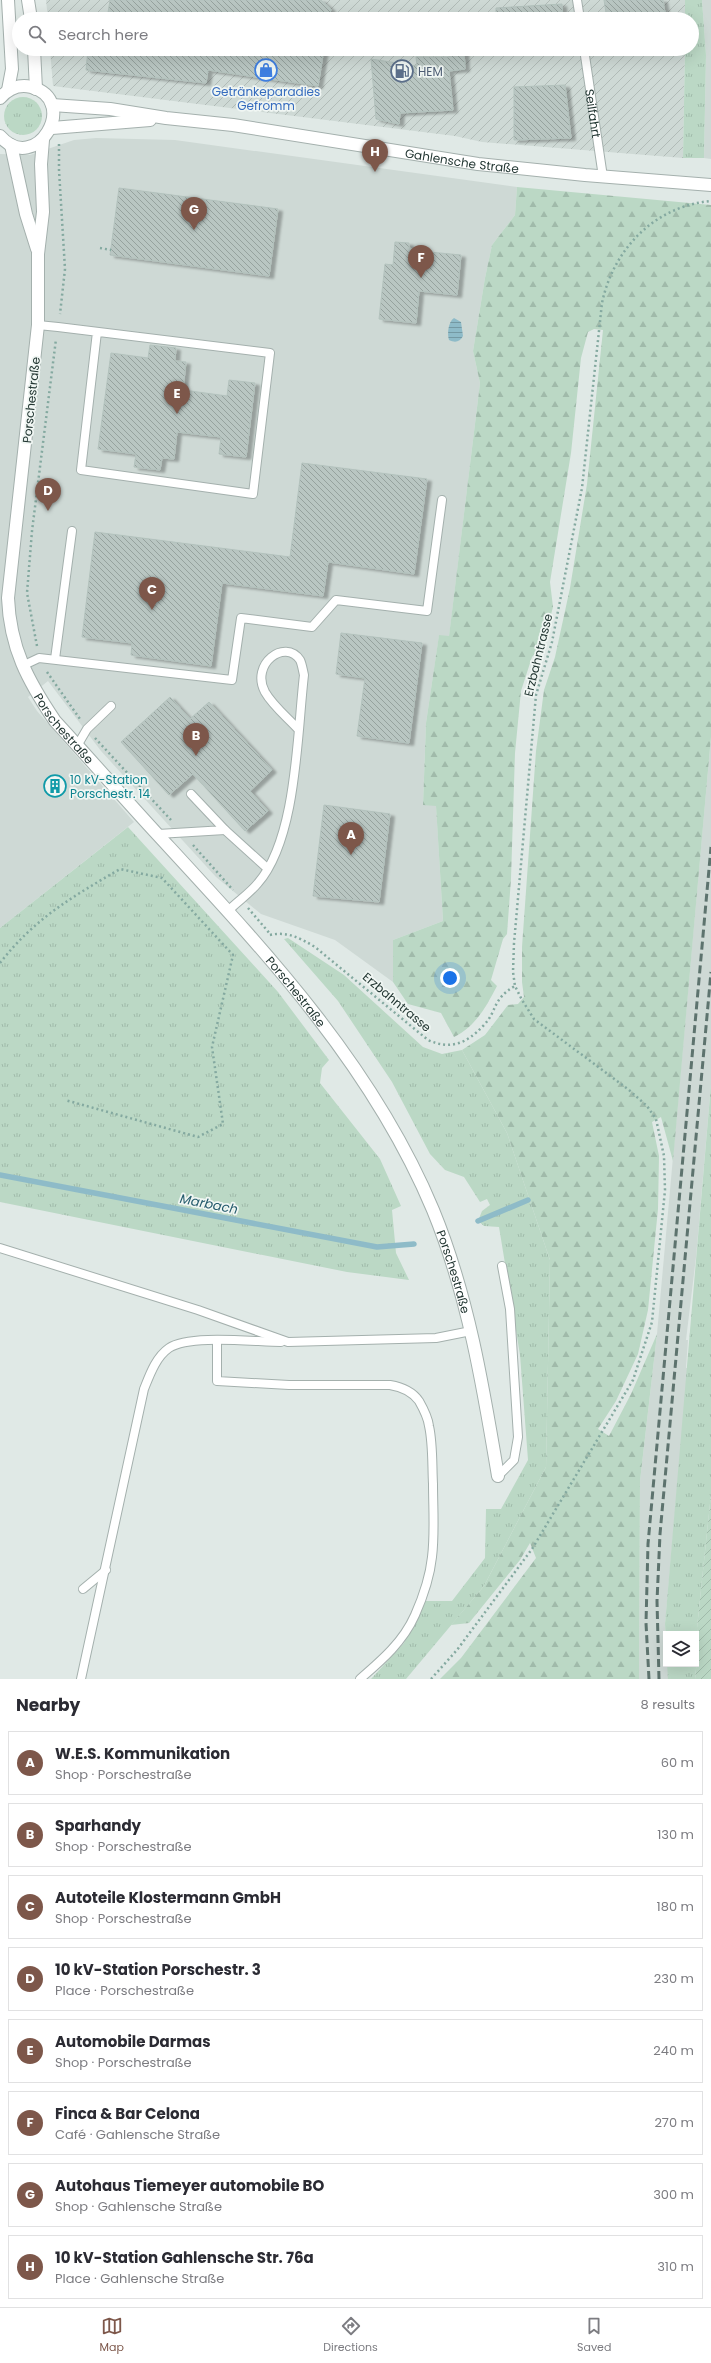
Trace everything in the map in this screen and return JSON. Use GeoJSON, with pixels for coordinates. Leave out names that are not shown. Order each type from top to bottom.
{"type":"FeatureCollection","features":[{"type":"Feature","properties":{"kind":"street"},"geometry":{"type":"LineString","coordinates":[[4,94],[12,69],[8,0]]}},
{"type":"Feature","properties":{"kind":"street"},"geometry":{"type":"LineString","coordinates":[[28,0],[30,12]]}},
{"type":"Feature","properties":{"kind":"street"},"geometry":{"type":"LineString","coordinates":[[34,56],[36,89]]}},
{"type":"Feature","properties":{"kind":"street"},"geometry":{"type":"LineString","coordinates":[[0,136],[10,145],[27,147],[43,140],[52,128],[54,117],[52,105],[45,96],[36,89],[22,86],[4,94]]}},
{"type":"Feature","properties":{"kind":"street","name":"Gahlensche Straße"},"geometry":{"type":"LineString","coordinates":[[52,105],[110,109],[166,118],[233,125],[478,164],[711,185]]}},
{"type":"Feature","properties":{"kind":"street","name":"Gahlensche Straße"},"geometry":{"type":"LineString","coordinates":[[52,128],[166,118]]}},
{"type":"Feature","properties":{"kind":"street","name":"Porschestraße"},"geometry":{"type":"LineString","coordinates":[[43,140],[41,164],[43,212],[38,254],[38,324],[5,617],[13,643],[22,666],[38,697],[55,721],[229,910],[312,1007],[371,1089],[433,1211],[459,1284],[483,1388],[498,1476]]}},
{"type":"Feature","properties":{"kind":"street","name":"Porschestraße"},"geometry":{"type":"LineString","coordinates":[[10,145],[26,214],[38,254]]}},
{"type":"Feature","properties":{"kind":"lane"},"geometry":{"type":"LineString","coordinates":[[577,0],[579,12]]}},
{"type":"Feature","properties":{"kind":"lane","name":"Seilfahrt"},"geometry":{"type":"LineString","coordinates":[[585,56],[603,176]]}},
{"type":"Feature","properties":{"kind":"lane"},"geometry":{"type":"LineString","coordinates":[[38,324],[270,352],[253,494],[81,470],[97,332]]}},
{"type":"Feature","properties":{"kind":"lane"},"geometry":{"type":"LineString","coordinates":[[22,666],[39,658],[232,680],[241,618],[312,627],[336,600],[427,611],[442,500]]}},
{"type":"Feature","properties":{"kind":"lane"},"geometry":{"type":"LineString","coordinates":[[54,659],[72,531]]}},
{"type":"Feature","properties":{"kind":"lane"},"geometry":{"type":"LineString","coordinates":[[229,910],[258,883],[282,842],[291,796],[304,675],[300,660],[292,654],[281,653],[268,658],[263,666],[264,691],[298,729]]}},
{"type":"Feature","properties":{"kind":"lane"},"geometry":{"type":"LineString","coordinates":[[78,746],[87,729],[111,706]]}},
{"type":"Feature","properties":{"kind":"lane"},"geometry":{"type":"LineString","coordinates":[[191,794],[225,830],[267,868]]}},
{"type":"Feature","properties":{"kind":"lane"},"geometry":{"type":"LineString","coordinates":[[158,834],[225,830]]}},
{"type":"Feature","properties":{"kind":"lane"},"geometry":{"type":"LineString","coordinates":[[0,1248],[198,1310],[288,1342]]}},
{"type":"Feature","properties":{"kind":"lane","name":"Porschestraße"},"geometry":{"type":"LineString","coordinates":[[498,1476],[514,1460],[518,1437],[510,1309],[502,1266]]}},
{"type":"Feature","properties":{"kind":"lane"},"geometry":{"type":"LineString","coordinates":[[81,1679],[106,1570],[144,1389],[153,1367],[170,1348],[193,1340],[288,1342],[436,1338],[471,1331]]}},
{"type":"Feature","properties":{"kind":"lane"},"geometry":{"type":"LineString","coordinates":[[217,1341],[217,1382],[289,1385],[390,1385],[401,1387],[411,1393],[424,1411],[430,1426],[432,1462],[434,1540],[432,1559],[425,1588],[405,1632],[392,1650],[360,1679]]}},
{"type":"Feature","properties":{"kind":"lane"},"geometry":{"type":"LineString","coordinates":[[83,1589],[106,1570]]}},
{"type":"Feature","properties":{"kind":"path"},"geometry":{"type":"LineString","coordinates":[[68,127],[68,136],[59,144],[59,170],[65,269],[32,531],[27,592],[39,658],[58,690],[87,729],[241,899],[271,935]]}},
{"type":"Feature","properties":{"kind":"path","name":"Erzbahntrasse"},"geometry":{"type":"LineString","coordinates":[[431,1679],[457,1650],[532,1549],[634,1380],[652,1322],[665,1190],[664,1156],[656,1120],[647,1106],[629,1090],[534,1019],[515,986],[514,943],[536,695],[552,642],[582,488],[598,330],[606,286],[614,266],[625,249],[639,233],[661,217],[691,204],[711,201]]}},
{"type":"Feature","properties":{"kind":"path"},"geometry":{"type":"LineString","coordinates":[[100,248],[111,250]]}},
{"type":"Feature","properties":{"kind":"path"},"geometry":{"type":"LineString","coordinates":[[0,963],[18,940],[62,902],[120,870],[162,878],[233,956],[212,1047],[223,1124],[198,1137],[65,1100]]}},
{"type":"Feature","properties":{"kind":"path","name":"Erzbahntrasse"},"geometry":{"type":"LineString","coordinates":[[253,939],[280,932],[298,938],[315,947],[428,1040],[440,1045],[452,1046],[461,1043],[484,1026],[496,1001],[505,992],[515,986]]}},
{"type":"Feature","properties":{"kind":"shaded area"},"geometry":{"type":"Polygon","coordinates":[[[46,0],[685,0],[685,12],[47,12],[46,0]]]}},
{"type":"Feature","properties":{"kind":"shaded area"},"geometry":{"type":"Polygon","coordinates":[[[702,0],[711,0],[711,159],[704,158],[706,55],[702,0]]]}},
{"type":"Feature","properties":{"kind":"shaded area"},"geometry":{"type":"Polygon","coordinates":[[[51,56],[685,56],[683,158],[482,142],[455,136],[53,86],[51,56]]]}},
{"type":"Feature","properties":{"kind":"shaded area"},"geometry":{"type":"Polygon","coordinates":[[[96,138],[175,140],[517,187],[515,215],[492,245],[485,278],[473,351],[480,383],[449,637],[439,636],[426,723],[423,804],[436,805],[443,921],[393,940],[393,982],[335,940],[261,914],[216,877],[101,751],[48,681],[28,697],[37,711],[134,822],[0,928],[0,154],[30,155],[74,140],[96,138]]]}},
{"type":"Feature","properties":{"kind":"shaded area"},"geometry":{"type":"Polygon","coordinates":[[[711,737],[711,1084],[696,1257],[686,1340],[688,1340],[686,1368],[688,1368],[665,1631],[663,1631],[663,1667],[669,1667],[670,1679],[639,1679],[640,1481],[657,1334],[711,737]]]}},
{"type":"Feature","properties":{"kind":"green space"},"geometry":{"type":"Polygon","coordinates":[[[685,0],[702,0],[706,55],[704,158],[683,158],[685,56],[699,56],[699,12],[685,12],[685,0]]]}},
{"type":"Feature","properties":{"kind":"green space"},"geometry":{"type":"Polygon","coordinates":[[[23,97],[33,100],[39,106],[42,116],[39,126],[33,132],[23,135],[13,132],[7,126],[4,116],[7,106],[13,100],[23,97]]]}},
{"type":"Feature","properties":{"kind":"green space"},"geometry":{"type":"Polygon","coordinates":[[[517,187],[711,205],[711,737],[673,1161],[661,1117],[652,1122],[659,1156],[658,1209],[648,1310],[638,1354],[616,1401],[598,1429],[609,1436],[631,1394],[657,1334],[640,1481],[639,1679],[440,1679],[461,1658],[536,1558],[530,1543],[520,1560],[469,1623],[451,1625],[484,1586],[546,1467],[550,1260],[507,1133],[462,1050],[485,1035],[508,1005],[518,1004],[524,997],[522,982],[522,947],[536,751],[544,690],[555,657],[570,588],[587,484],[603,330],[594,329],[588,332],[581,358],[571,453],[550,582],[553,607],[543,645],[532,657],[521,691],[515,753],[511,879],[507,934],[503,939],[491,980],[497,986],[480,1015],[462,1033],[454,1037],[441,1013],[408,1004],[393,982],[393,940],[443,921],[436,806],[423,805],[426,723],[439,635],[449,636],[480,383],[473,351],[485,278],[492,245],[515,215],[517,187]]]}},
{"type":"Feature","properties":{"kind":"green space"},"geometry":{"type":"Polygon","coordinates":[[[128,827],[278,992],[329,1060],[322,1068],[320,1083],[380,1159],[401,1206],[392,1210],[396,1253],[409,1280],[347,1272],[0,1202],[0,928],[128,827]]]}},
{"type":"Feature","properties":{"kind":"green space"},"geometry":{"type":"Polygon","coordinates":[[[288,938],[344,975],[423,1047],[442,1054],[462,1050],[507,1133],[550,1260],[546,1467],[484,1586],[406,1679],[371,1679],[404,1643],[423,1601],[452,1601],[485,1558],[486,1509],[501,1509],[528,1460],[520,1355],[499,1227],[484,1226],[478,1221],[482,1211],[490,1205],[487,1199],[480,1202],[464,1177],[445,1170],[430,1154],[392,1082],[338,1001],[284,939],[288,938]]]}},
{"type":"Feature","properties":{"kind":"green space"},"geometry":{"type":"Polygon","coordinates":[[[711,1084],[711,1494],[697,1631],[665,1631],[711,1084]]]}},
{"type":"Feature","properties":{"kind":"green space"},"geometry":{"type":"Polygon","coordinates":[[[711,1494],[711,1679],[695,1679],[696,1667],[699,1667],[699,1631],[697,1631],[711,1494]]]}},
{"type":"Feature","properties":{"kind":"green space"},"geometry":{"type":"Polygon","coordinates":[[[667,1667],[696,1667],[695,1679],[668,1679],[667,1667]]]}},
{"type":"Feature","properties":{"kind":"water"},"geometry":{"type":"Polygon","coordinates":[[[454,318],[461,322],[463,336],[459,341],[455,342],[449,340],[448,335],[449,325],[454,318]]]}},
{"type":"Feature","properties":{"kind":"building"},"geometry":{"type":"Polygon","coordinates":[[[110,0],[321,0],[331,9],[330,12],[108,12],[110,0]]]}},
{"type":"Feature","properties":{"kind":"building"},"geometry":{"type":"Polygon","coordinates":[[[604,0],[663,0],[665,12],[606,12],[604,0]]]}},
{"type":"Feature","properties":{"kind":"building"},"geometry":{"type":"Polygon","coordinates":[[[562,4],[563,12],[496,12],[496,8],[562,4]]]}},
{"type":"Feature","properties":{"kind":"building"},"geometry":{"type":"Polygon","coordinates":[[[87,56],[323,56],[318,86],[208,70],[206,83],[86,70],[87,56]]]}},
{"type":"Feature","properties":{"kind":"building"},"geometry":{"type":"Polygon","coordinates":[[[464,56],[465,69],[449,71],[453,110],[400,113],[399,124],[376,119],[371,59],[417,66],[416,57],[464,56]]]}},
{"type":"Feature","properties":{"kind":"building"},"geometry":{"type":"Polygon","coordinates":[[[565,85],[571,138],[514,140],[514,87],[565,85]]]}},
{"type":"Feature","properties":{"kind":"building"},"geometry":{"type":"Polygon","coordinates":[[[119,188],[278,209],[269,276],[110,255],[119,188]]]}},
{"type":"Feature","properties":{"kind":"building"},"geometry":{"type":"Polygon","coordinates":[[[395,242],[409,243],[409,248],[419,251],[461,255],[457,295],[419,291],[416,323],[379,319],[385,264],[393,265],[395,242]]]}},
{"type":"Feature","properties":{"kind":"building"},"geometry":{"type":"Polygon","coordinates":[[[150,345],[176,348],[175,361],[186,362],[183,390],[227,396],[229,380],[255,383],[246,457],[219,454],[221,437],[177,432],[174,459],[162,458],[160,470],[134,467],[136,454],[98,449],[111,353],[148,358],[150,345]]]}},
{"type":"Feature","properties":{"kind":"building"},"geometry":{"type":"Polygon","coordinates":[[[302,463],[427,479],[414,574],[328,562],[323,596],[222,583],[211,666],[131,655],[132,643],[82,637],[95,532],[290,557],[302,463]]]}},
{"type":"Feature","properties":{"kind":"building"},"geometry":{"type":"Polygon","coordinates":[[[341,633],[422,643],[409,743],[357,736],[365,678],[336,674],[341,633]]]}},
{"type":"Feature","properties":{"kind":"building"},"geometry":{"type":"Polygon","coordinates":[[[170,697],[190,719],[209,702],[272,770],[250,791],[268,811],[245,831],[193,774],[169,795],[121,742],[170,697]]]}},
{"type":"Feature","properties":{"kind":"building"},"geometry":{"type":"Polygon","coordinates":[[[324,805],[390,814],[379,902],[313,896],[324,805]]]}},
{"type":"Feature","properties":{"kind":"waterway","name":"Marbach"},"geometry":{"type":"LineString","coordinates":[[0,1175],[377,1247],[414,1244]]}},
{"type":"Feature","properties":{"kind":"waterway","name":"Marbach"},"geometry":{"type":"LineString","coordinates":[[478,1221],[528,1200]]}},
{"type":"Feature","properties":{"kind":"railway"},"geometry":{"type":"LineString","coordinates":[[649,1679],[646,1623],[648,1544],[711,847]]}},
{"type":"Feature","properties":{"kind":"railway"},"geometry":{"type":"LineString","coordinates":[[659,1679],[657,1601],[660,1534],[711,972]]}},
{"type":"Feature","properties":{"kind":"place","name":"Getränkeparadies Gefromm"},"geometry":{"type":"Point","coordinates":[266,70]}},
{"type":"Feature","properties":{"kind":"place","name":"HEM"},"geometry":{"type":"Point","coordinates":[402,71]}},
{"type":"Feature","properties":{"kind":"place","name":"10 kV-Station Gahlensche Str. 76a"},"geometry":{"type":"Point","coordinates":[375,172]}},
{"type":"Feature","properties":{"kind":"place","name":"Autohaus Tiemeyer automobile BO"},"geometry":{"type":"Point","coordinates":[194,230]}},
{"type":"Feature","properties":{"kind":"place","name":"Finca & Bar Celona"},"geometry":{"type":"Point","coordinates":[421,278]}},
{"type":"Feature","properties":{"kind":"place","name":"Automobile Darmas"},"geometry":{"type":"Point","coordinates":[177,414]}},
{"type":"Feature","properties":{"kind":"place","name":"10 kV-Station Porschestr. 3"},"geometry":{"type":"Point","coordinates":[48,511]}},
{"type":"Feature","properties":{"kind":"place","name":"Autoteile Klostermann GmbH"},"geometry":{"type":"Point","coordinates":[152,610]}},
{"type":"Feature","properties":{"kind":"place","name":"Sparhandy"},"geometry":{"type":"Point","coordinates":[196,756]}},
{"type":"Feature","properties":{"kind":"place","name":"10 kV-Station Porschestr. 14"},"geometry":{"type":"Point","coordinates":[55,786]}},
{"type":"Feature","properties":{"kind":"place","name":"W.E.S. Kommunikation"},"geometry":{"type":"Point","coordinates":[351,855]}}]}
